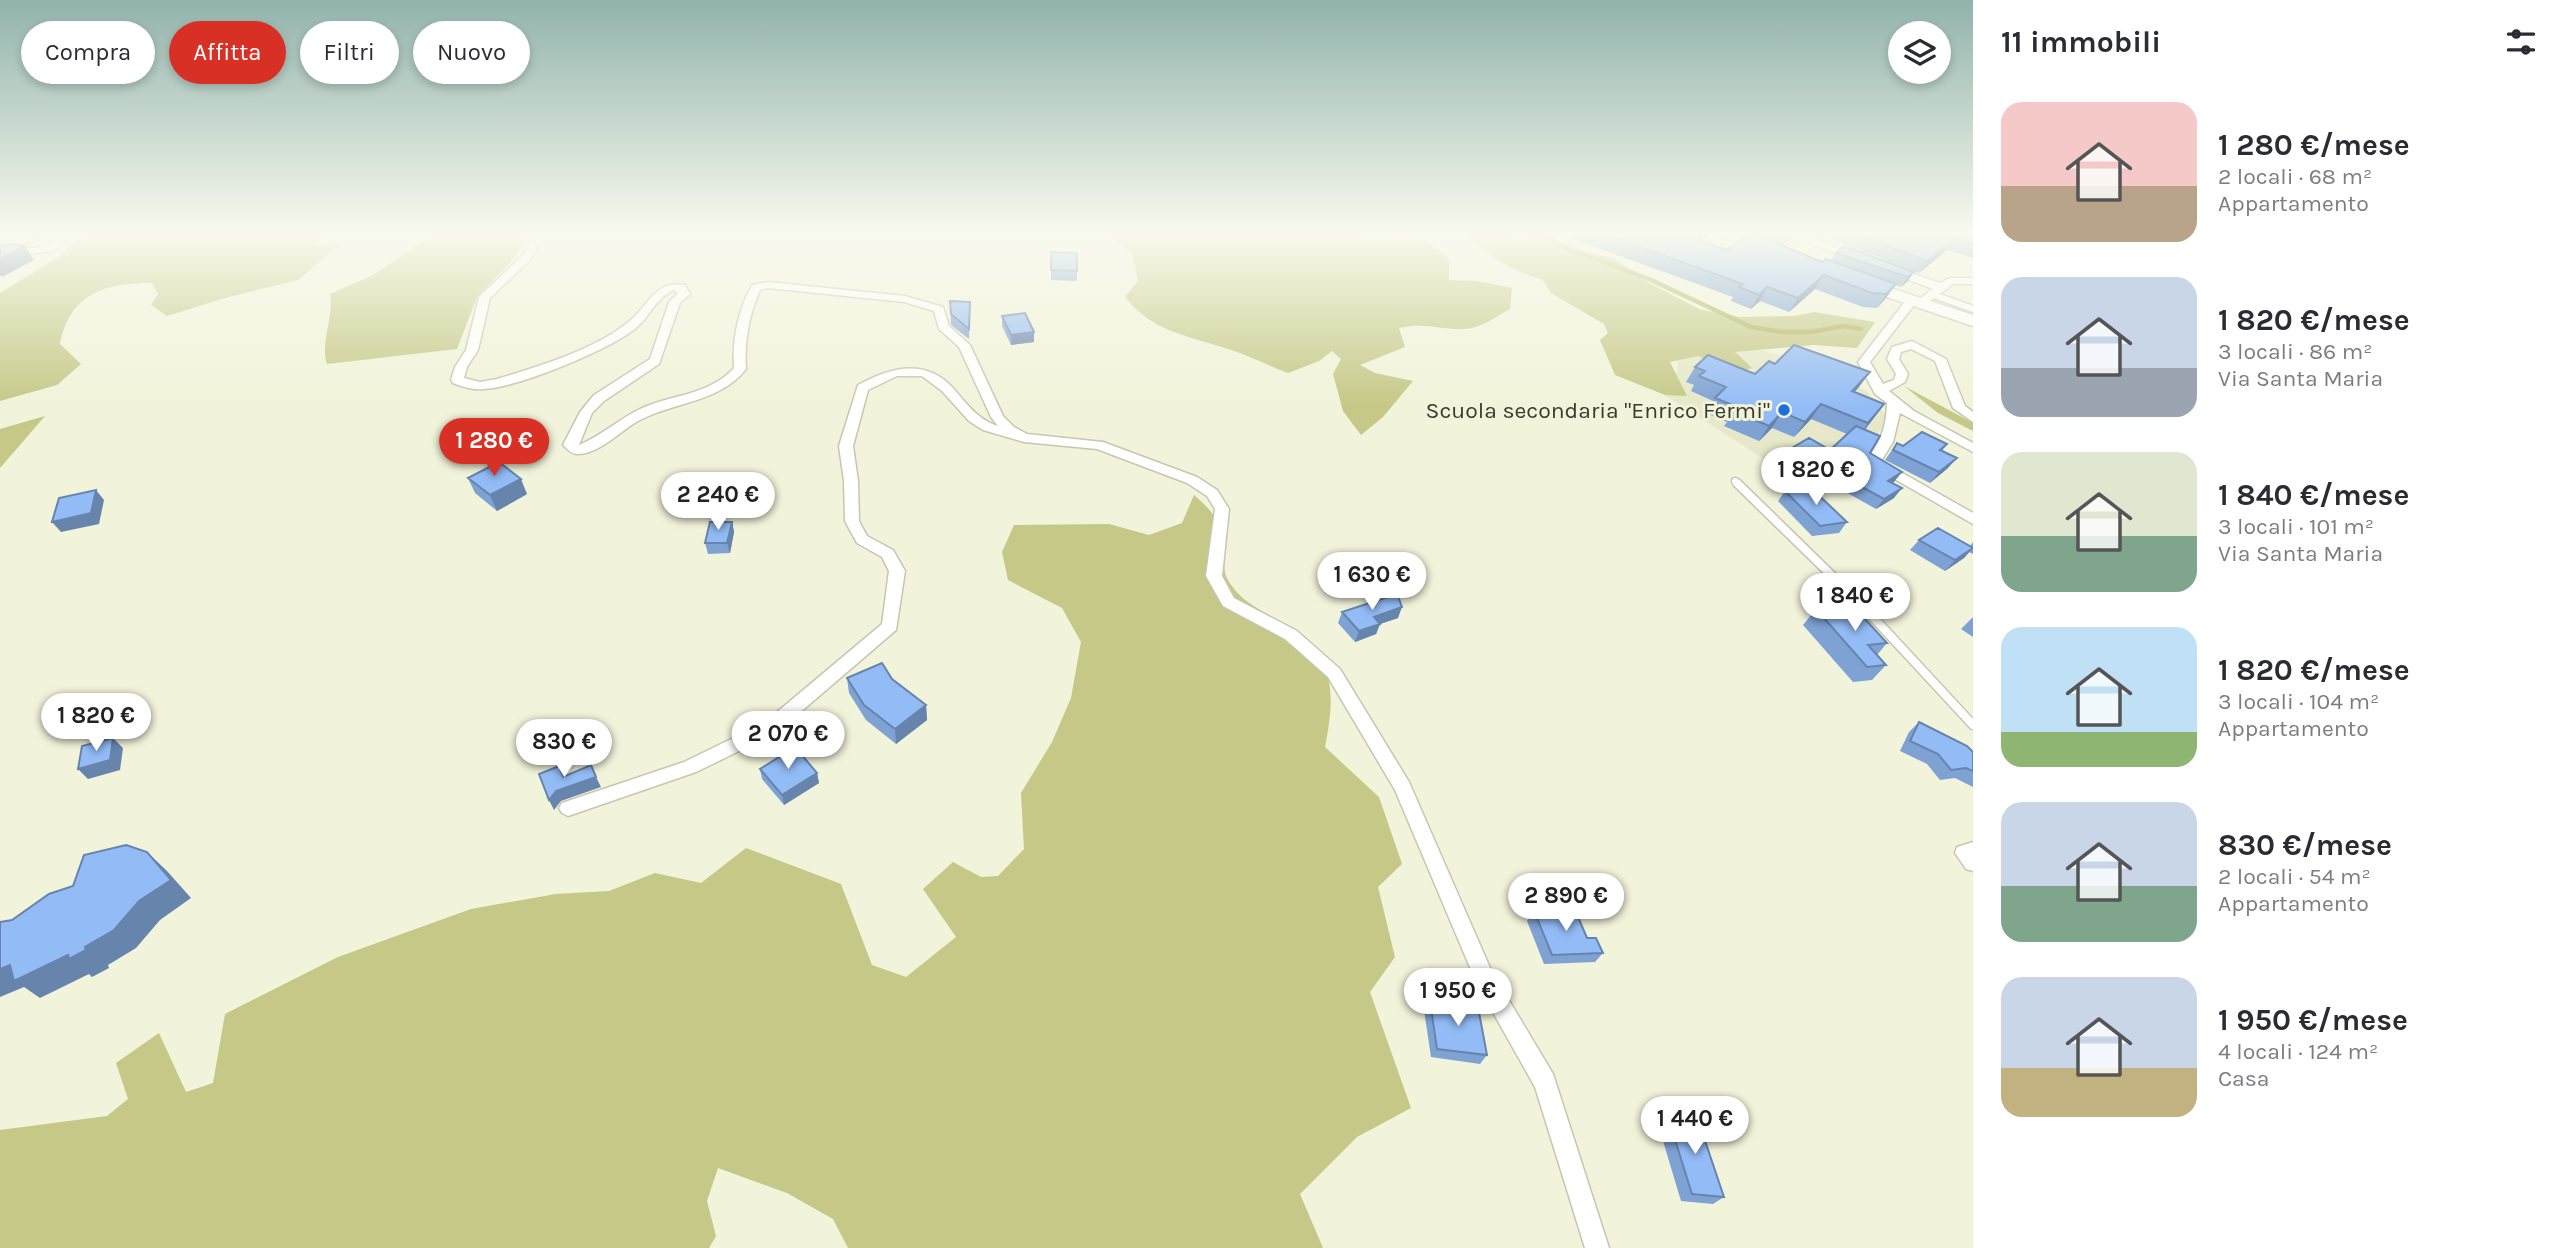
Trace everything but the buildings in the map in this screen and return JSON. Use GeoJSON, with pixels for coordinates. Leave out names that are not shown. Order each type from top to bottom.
{"type":"FeatureCollection","features":[{"type":"Feature","properties":{"kind":"main road"},"geometry":{"type":"LineString","coordinates":[[1902,291],[1925,297],[1973,321]]}},
{"type":"Feature","properties":{"kind":"street"},"geometry":{"type":"LineString","coordinates":[[491,291],[485,297],[472,350],[461,367],[457,380],[468,385],[490,385],[511,379],[610,339],[630,328],[661,291]]}},
{"type":"Feature","properties":{"kind":"street"},"geometry":{"type":"LineString","coordinates":[[683,291],[684,294],[675,302],[670,314],[655,361],[599,398],[586,412],[570,445],[577,450],[591,446],[639,414],[704,394],[731,382],[740,369],[738,350],[745,326],[745,307],[754,291]]}},
{"type":"Feature","properties":{"kind":"street"},"geometry":{"type":"LineString","coordinates":[[829,291],[905,299],[941,310],[943,327],[964,345],[997,417],[1017,435]]}},
{"type":"Feature","properties":{"kind":"street"},"geometry":{"type":"LineString","coordinates":[[1916,291],[1925,297]]}},
{"type":"Feature","properties":{"kind":"street"},"geometry":{"type":"LineString","coordinates":[[1935,291],[1925,297],[1864,362],[1879,391],[1893,403],[1973,447]]}},
{"type":"Feature","properties":{"kind":"street"},"geometry":{"type":"LineString","coordinates":[[1879,391],[1899,382],[1902,374],[1893,359],[1896,350],[1912,345],[1940,359],[1959,408],[1973,418]]}},
{"type":"Feature","properties":{"kind":"street"},"geometry":{"type":"LineString","coordinates":[[568,807],[690,768],[770,728],[890,626],[897,571],[888,554],[862,539],[852,521],[851,481],[846,446],[862,388],[890,372],[919,371],[943,384],[963,408],[985,426],[1024,438],[1098,445],[1179,475],[1212,493],[1222,509],[1214,576],[1228,602],[1291,635],[1334,673],[1403,787],[1484,977],[1545,1082],[1597,1248]]}},
{"type":"Feature","properties":{"kind":"street"},"geometry":{"type":"LineString","coordinates":[[1893,403],[1894,426],[1882,452],[1872,462],[1973,519]]}},
{"type":"Feature","properties":{"kind":"street"},"geometry":{"type":"LineString","coordinates":[[1973,850],[1965,853],[1973,863]]}},
{"type":"Feature","properties":{"kind":"lane"},"geometry":{"type":"LineString","coordinates":[[1925,297],[1973,309]]}},
{"type":"Feature","properties":{"kind":"lane"},"geometry":{"type":"LineString","coordinates":[[1735,481],[1860,603],[1973,725]]}},
{"type":"Feature","properties":{"kind":"shaded area","name":"Scuola secondaria \"Enrico Fermi\""},"geometry":{"type":"Polygon","coordinates":[[[1742,346],[1781,355],[1867,391],[1885,415],[1887,425],[1875,436],[1882,442],[1868,456],[1820,444],[1811,445],[1779,461],[1805,478],[1799,481],[1661,393],[1678,371],[1677,358],[1742,346]]]}},
{"type":"Feature","properties":{"kind":"green space"},"geometry":{"type":"Polygon","coordinates":[[[99,291],[81,302],[65,327],[60,344],[81,364],[57,385],[0,401],[0,293],[99,291]]]}},
{"type":"Feature","properties":{"kind":"green space"},"geometry":{"type":"Polygon","coordinates":[[[156,291],[252,291],[167,316],[151,305],[158,294],[156,291]]]}},
{"type":"Feature","properties":{"kind":"green space"},"geometry":{"type":"Polygon","coordinates":[[[336,291],[483,291],[477,297],[457,349],[327,364],[325,347],[330,294],[336,291]]]}},
{"type":"Feature","properties":{"kind":"green space"},"geometry":{"type":"Polygon","coordinates":[[[1130,291],[1512,291],[1510,309],[1488,322],[1471,328],[1399,328],[1405,347],[1360,365],[1375,373],[1413,381],[1383,417],[1361,435],[1343,411],[1333,374],[1341,359],[1332,351],[1319,361],[1288,373],[1238,352],[1160,326],[1136,309],[1125,297],[1130,291]]]}},
{"type":"Feature","properties":{"kind":"green space"},"geometry":{"type":"Polygon","coordinates":[[[1665,291],[1699,309],[1739,317],[1794,316],[1814,312],[1875,322],[1857,348],[1814,345],[1735,352],[1752,368],[1736,373],[1698,356],[1670,362],[1687,396],[1665,395],[1615,375],[1600,340],[1608,333],[1604,324],[1551,293],[1665,291]]]}},
{"type":"Feature","properties":{"kind":"green space"},"geometry":{"type":"Polygon","coordinates":[[[1904,386],[1973,423],[1973,431],[1938,413],[1904,386]]]}},
{"type":"Feature","properties":{"kind":"green space"},"geometry":{"type":"Polygon","coordinates":[[[45,416],[0,468],[0,429],[45,416]]]}},
{"type":"Feature","properties":{"kind":"green space"},"geometry":{"type":"Polygon","coordinates":[[[1194,495],[1220,527],[1225,574],[1232,587],[1247,601],[1292,630],[1319,656],[1330,686],[1331,704],[1325,747],[1379,797],[1402,864],[1378,887],[1395,957],[1370,992],[1411,1108],[1357,1137],[1300,1194],[1323,1248],[848,1248],[833,1219],[787,1193],[718,1168],[707,1201],[716,1236],[709,1248],[0,1248],[0,1130],[107,1116],[128,1099],[116,1063],[159,1033],[186,1092],[213,1083],[225,1014],[338,957],[471,909],[556,894],[609,891],[655,873],[701,883],[746,848],[841,884],[872,965],[906,977],[956,937],[923,889],[953,862],[981,877],[998,876],[1024,849],[1021,793],[1052,742],[1071,698],[1081,642],[1062,608],[1008,580],[1002,552],[1014,525],[1109,524],[1149,535],[1182,523],[1194,495]]]}},
{"type":"Feature","properties":{"kind":"waterway"},"geometry":{"type":"LineString","coordinates":[[1675,291],[1751,327],[1781,332],[1811,332],[1844,326],[1861,329]]}},
{"type":"Feature","properties":{"kind":"place","name":"Scuola secondaria \"Enrico Fermi\""},"geometry":{"type":"Point","coordinates":[1784,410]}}]}
